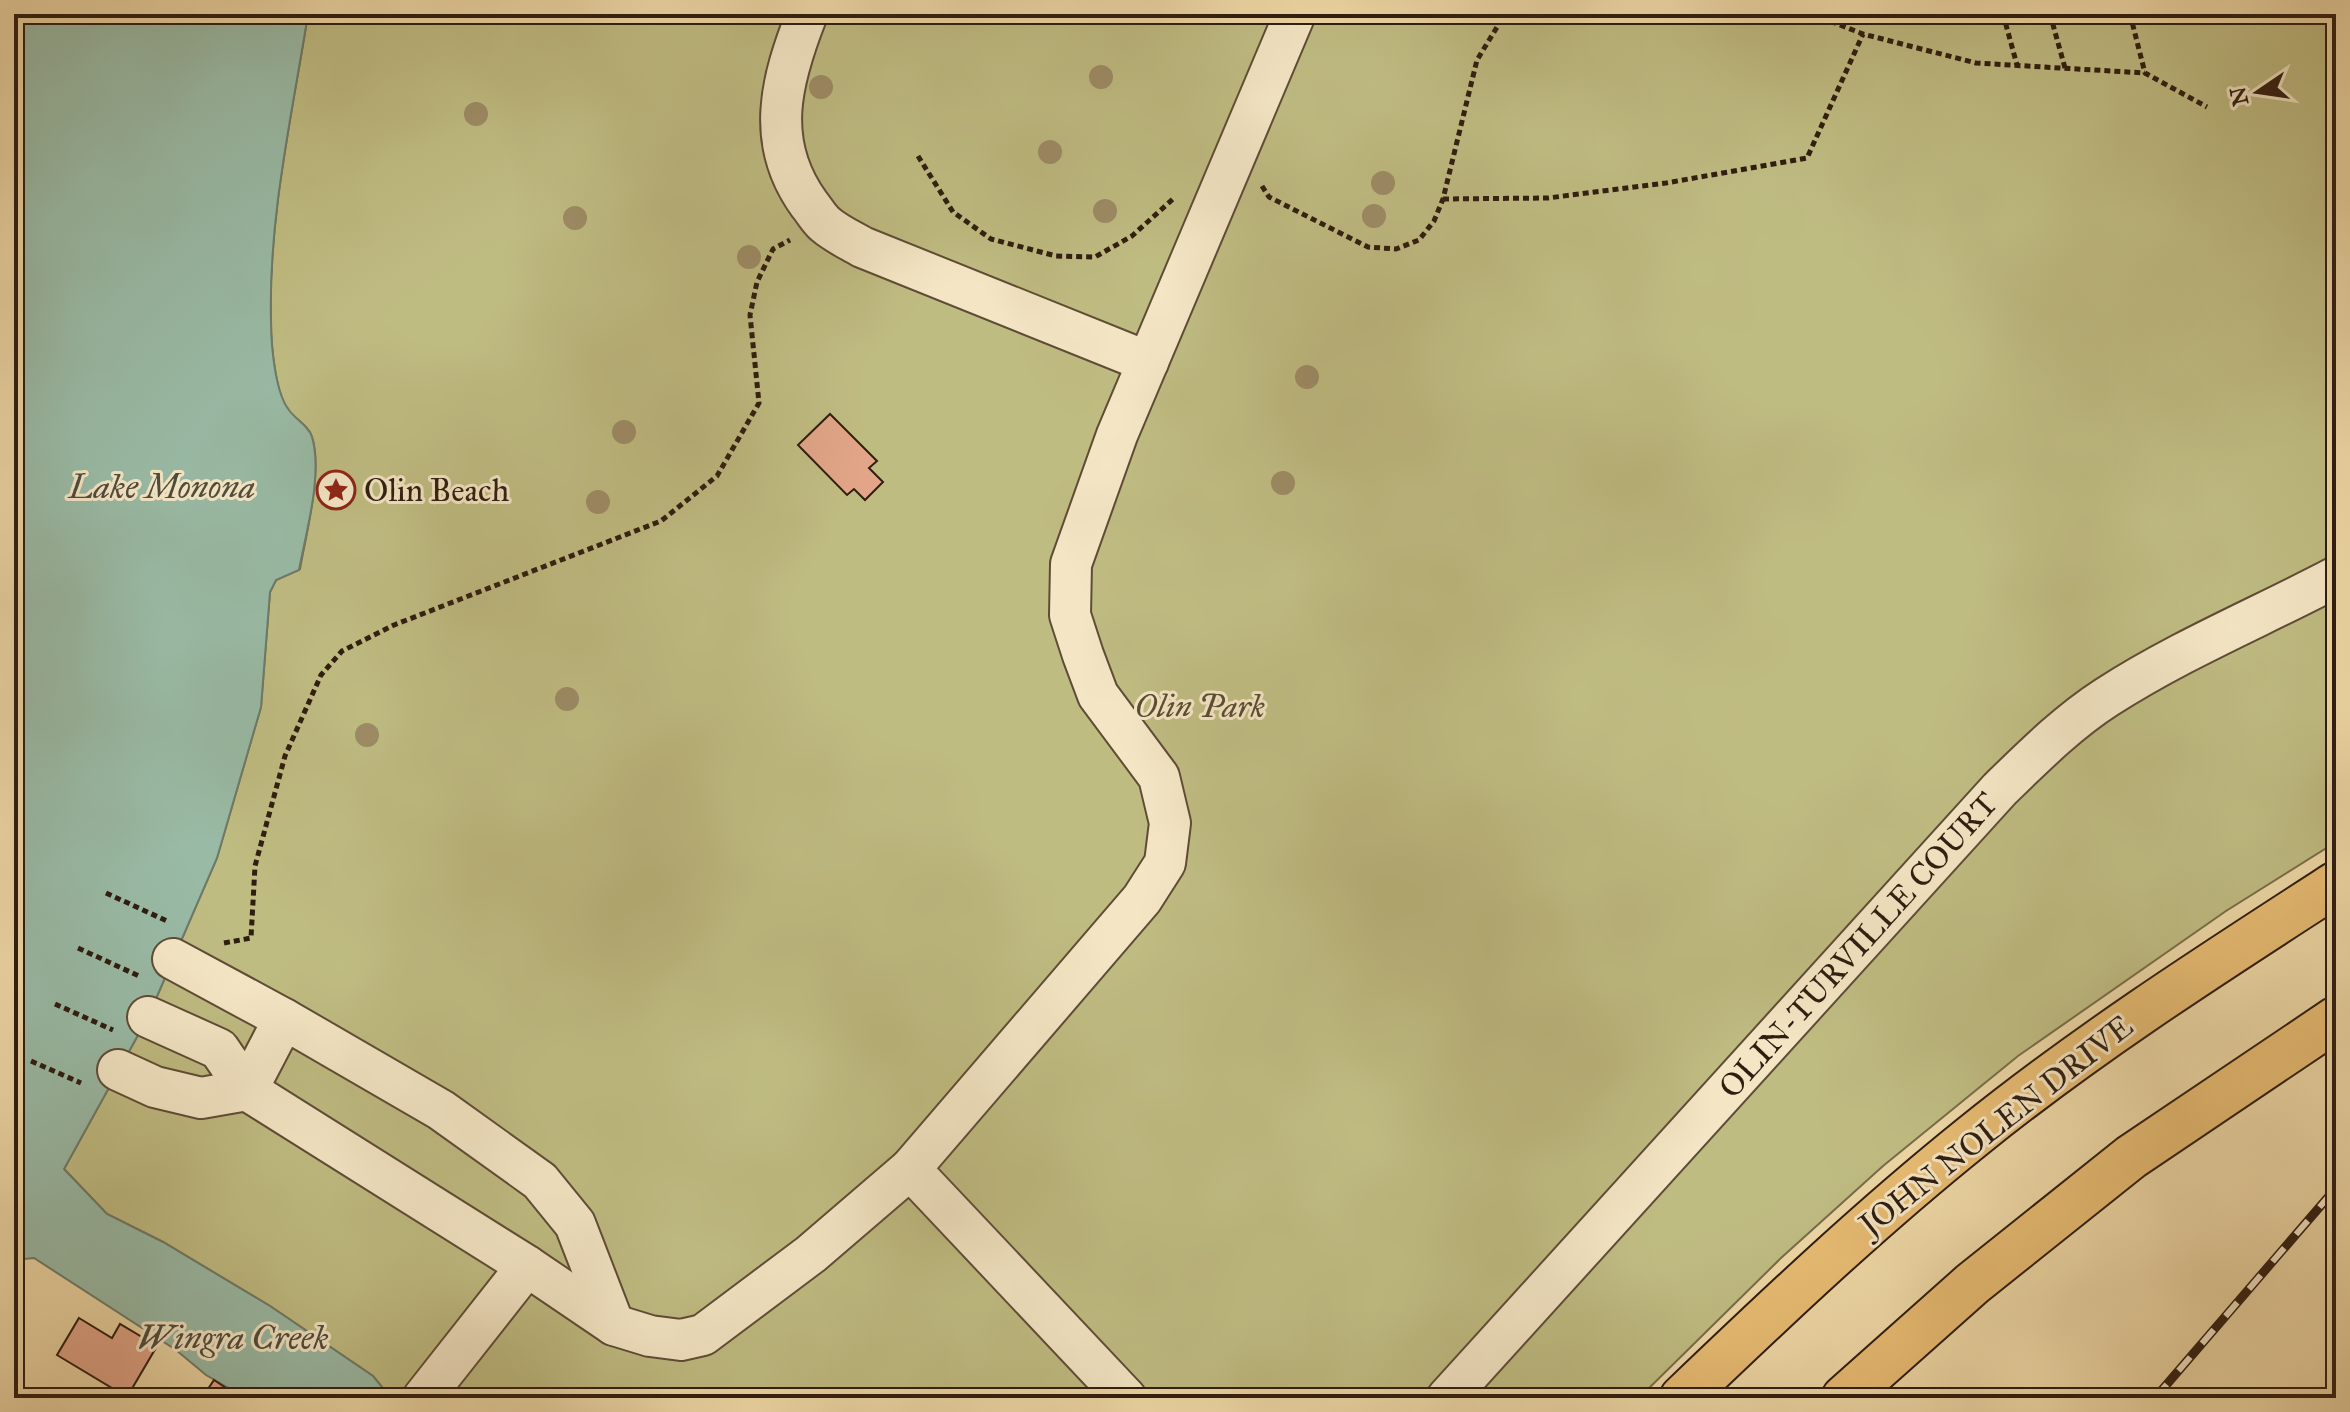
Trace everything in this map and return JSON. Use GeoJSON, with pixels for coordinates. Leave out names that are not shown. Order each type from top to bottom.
{"type":"FeatureCollection","features":[{"type":"Feature","properties":{"kind":"main road","name":"JOHN NOLEN DRIVE"},"geometry":{"type":"LineString","coordinates":[[1682,1398],[1821,1265],[1973,1136],[2146,1007],[2336,884]]}},
{"type":"Feature","properties":{"kind":"main road"},"geometry":{"type":"LineString","coordinates":[[1844,1398],[1972,1284],[2131,1157],[2336,1019]]}},
{"type":"Feature","properties":{"kind":"main road"},"geometry":{"type":"LineString","coordinates":[[2274,1061],[2336,1039]]}},
{"type":"Feature","properties":{"kind":"street"},"geometry":{"type":"LineString","coordinates":[[807,14],[791,53],[781,101],[783,147],[794,182],[824,223],[862,247],[1148,362]]}},
{"type":"Feature","properties":{"kind":"street"},"geometry":{"type":"LineString","coordinates":[[148,1017],[219,1049],[247,1090],[527,1266],[614,1325],[650,1336],[681,1340],[703,1335],[811,1254],[910,1169],[1142,899],[1165,863],[1170,823],[1159,777],[1098,695],[1070,615],[1071,564],[1117,435],[1295,14]]}},
{"type":"Feature","properties":{"kind":"street","name":"OLIN-TURVILLE COURT"},"geometry":{"type":"LineString","coordinates":[[1447,1398],[2000,789],[2050,740],[2105,698],[2170,660],[2336,577]]}},
{"type":"Feature","properties":{"kind":"street"},"geometry":{"type":"LineString","coordinates":[[184,953],[284,1019],[441,1110],[540,1181],[575,1224],[614,1325]]}},
{"type":"Feature","properties":{"kind":"street"},"geometry":{"type":"LineString","coordinates":[[247,1090],[284,1019]]}},
{"type":"Feature","properties":{"kind":"street"},"geometry":{"type":"LineString","coordinates":[[118,1070],[155,1087],[201,1098],[247,1090]]}},
{"type":"Feature","properties":{"kind":"street"},"geometry":{"type":"LineString","coordinates":[[910,1169],[1126,1398]]}},
{"type":"Feature","properties":{"kind":"street"},"geometry":{"type":"LineString","coordinates":[[423,1398],[527,1266]]}},
{"type":"Feature","properties":{"kind":"path"},"geometry":{"type":"LineString","coordinates":[[1812,14],[1863,34],[1976,63],[2145,73],[2207,107]]}},
{"type":"Feature","properties":{"kind":"path"},"geometry":{"type":"LineString","coordinates":[[2003,14],[2017,65]]}},
{"type":"Feature","properties":{"kind":"path"},"geometry":{"type":"LineString","coordinates":[[2050,14],[2065,68]]}},
{"type":"Feature","properties":{"kind":"path"},"geometry":{"type":"LineString","coordinates":[[2130,14],[2145,73]]}},
{"type":"Feature","properties":{"kind":"path"},"geometry":{"type":"LineString","coordinates":[[1443,199],[1548,198],[1666,183],[1807,158],[1863,34]]}},
{"type":"Feature","properties":{"kind":"path"},"geometry":{"type":"LineString","coordinates":[[106,893],[184,953],[251,938],[255,866],[285,756],[321,675],[342,651],[394,625],[661,521],[717,476],[759,403],[750,315],[757,282],[773,249],[824,223]]}},
{"type":"Feature","properties":{"kind":"green space","name":"Olin Park"},"geometry":{"type":"Polygon","coordinates":[[[308,14],[2336,14],[2336,842],[2226,911],[2018,1056],[1883,1166],[1781,1258],[1639,1398],[391,1398],[373,1376],[270,1306],[163,1242],[107,1214],[64,1169],[148,1017],[217,858],[261,707],[270,592],[276,580],[300,569],[312,503],[315,451],[310,433],[288,410],[280,392],[272,342],[271,283],[282,167],[308,14]]]}},
{"type":"Feature","properties":{"kind":"water","name":"Lake Monona"},"geometry":{"type":"Polygon","coordinates":[[[14,14],[308,14],[282,167],[271,283],[272,343],[280,392],[289,410],[311,433],[315,452],[315,486],[299,570],[276,580],[270,592],[261,707],[217,858],[148,1017],[64,1169],[107,1214],[163,1242],[270,1306],[373,1376],[391,1398],[246,1398],[206,1375],[176,1350],[34,1258],[14,1260],[14,14]]]}},
{"type":"Feature","properties":{"kind":"building"},"geometry":{"type":"Polygon","coordinates":[[[830,414],[877,461],[869,468],[883,482],[865,500],[854,489],[847,495],[798,445],[830,414]]]}},
{"type":"Feature","properties":{"kind":"building"},"geometry":{"type":"Polygon","coordinates":[[[79,1318],[112,1338],[120,1324],[157,1346],[127,1397],[57,1355],[79,1318]]]}},
{"type":"Feature","properties":{"kind":"building"},"geometry":{"type":"Polygon","coordinates":[[[214,1380],[241,1398],[202,1398],[214,1380]]]}},
{"type":"Feature","properties":{"kind":"railway"},"geometry":{"type":"LineString","coordinates":[[2155,1398],[2336,1188]]}},
{"type":"Feature","properties":{"kind":"place","name":"Olin Beach"},"geometry":{"type":"Point","coordinates":[336,490]}},
{"type":"Feature","properties":{"kind":"water label","name":"Wingra Creek"},"geometry":{"type":"Point","coordinates":[233,1337]}}]}
